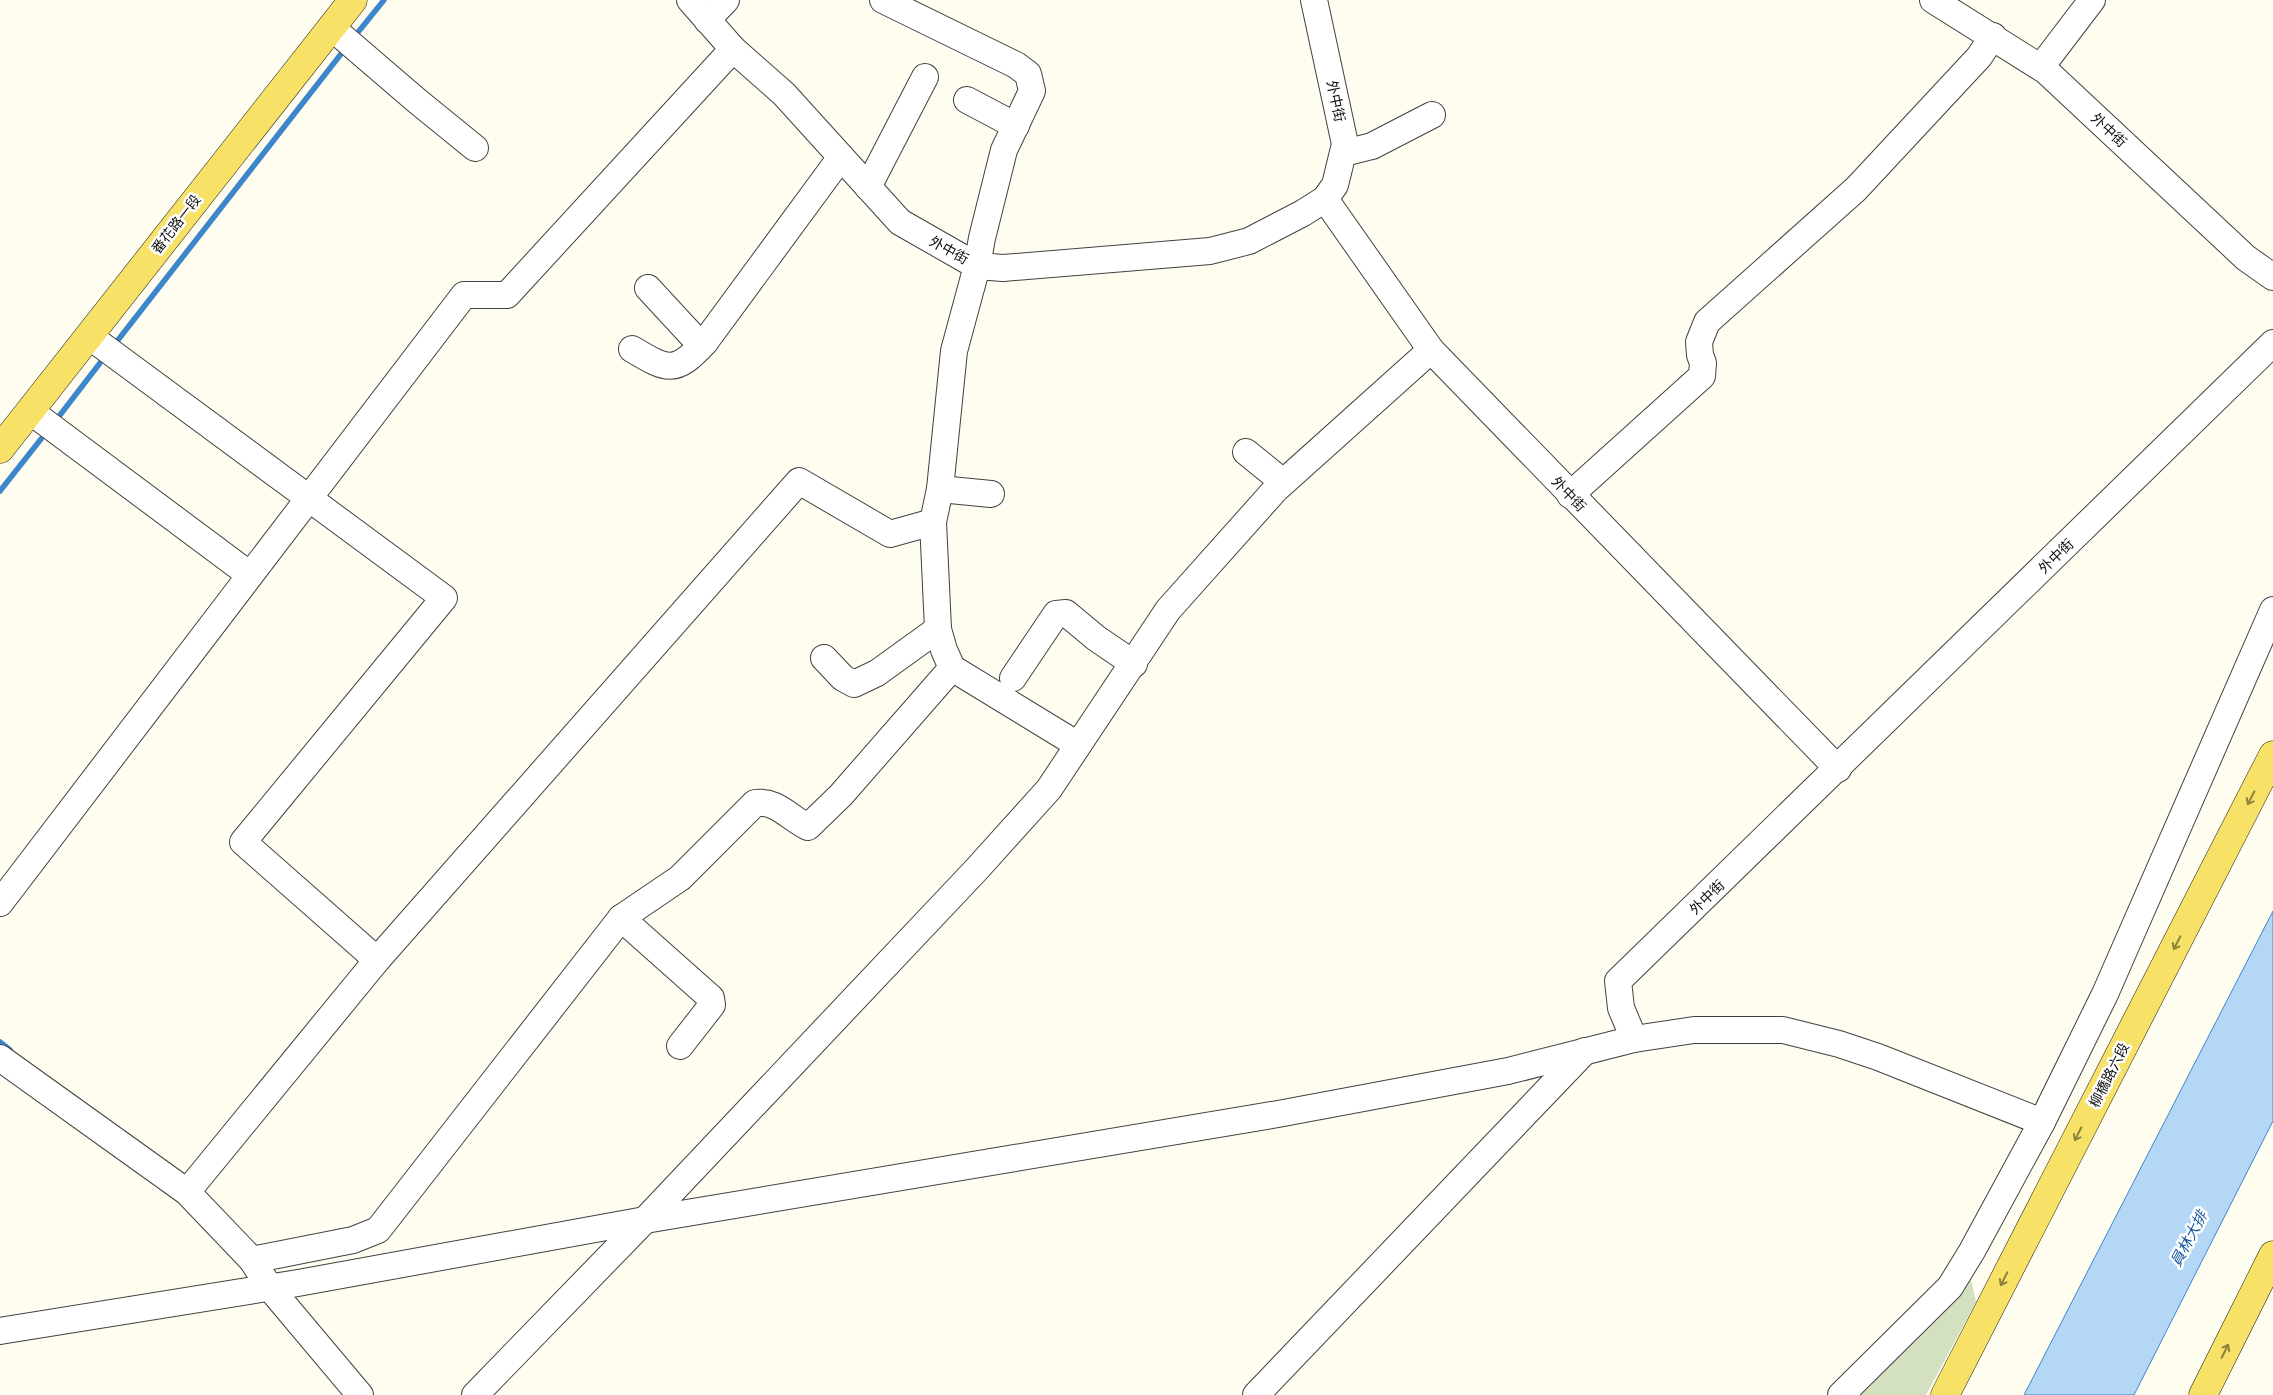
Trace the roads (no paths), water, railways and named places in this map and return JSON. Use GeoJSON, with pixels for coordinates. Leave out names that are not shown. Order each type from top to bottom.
{"type":"FeatureCollection","features":[{"type":"Feature","properties":{"kind":"main road","name":"番花路一段"},"geometry":{"type":"LineString","coordinates":[[0,449],[353,0]]}},
{"type":"Feature","properties":{"kind":"main road","name":"柳橋路六段"},"geometry":{"type":"LineString","coordinates":[[1945,1395],[2273,755]]}},
{"type":"Feature","properties":{"kind":"main road"},"geometry":{"type":"LineString","coordinates":[[2203,1395],[2273,1255]]}},
{"type":"Feature","properties":{"kind":"street","name":"外中街"},"geometry":{"type":"LineString","coordinates":[[690,0],[733,50],[784,94],[900,222],[977,266],[1002,268],[1210,251],[1249,241],[1303,213],[1325,199],[1335,185],[1345,144],[1314,0]]}},
{"type":"Feature","properties":{"kind":"street"},"geometry":{"type":"LineString","coordinates":[[707,20],[726,0]]}},
{"type":"Feature","properties":{"kind":"street"},"geometry":{"type":"LineString","coordinates":[[883,0],[1016,65],[1028,74],[1032,92],[1004,150],[977,266],[954,351],[940,489],[933,522],[938,628],[944,650],[952,668],[1078,745]]}},
{"type":"Feature","properties":{"kind":"street","name":"外中街"},"geometry":{"type":"LineString","coordinates":[[1933,0],[2041,67],[2246,258],[2273,277]]}},
{"type":"Feature","properties":{"kind":"street"},"geometry":{"type":"LineString","coordinates":[[2041,67],[2092,0]]}},
{"type":"Feature","properties":{"kind":"street"},"geometry":{"type":"LineString","coordinates":[[332,27],[475,148]]}},
{"type":"Feature","properties":{"kind":"street"},"geometry":{"type":"LineString","coordinates":[[1570,495],[1702,376],[1703,363],[1699,342],[1707,322],[1856,189],[1979,57],[1993,36]]}},
{"type":"Feature","properties":{"kind":"street"},"geometry":{"type":"LineString","coordinates":[[0,903],[464,295],[507,295],[733,50]]}},
{"type":"Feature","properties":{"kind":"street"},"geometry":{"type":"LineString","coordinates":[[868,187],[925,77]]}},
{"type":"Feature","properties":{"kind":"street"},"geometry":{"type":"LineString","coordinates":[[967,100],[1016,126]]}},
{"type":"Feature","properties":{"kind":"street"},"geometry":{"type":"LineString","coordinates":[[1344,153],[1372,146],[1432,115]]}},
{"type":"Feature","properties":{"kind":"street"},"geometry":{"type":"LineString","coordinates":[[632,349],[659,365],[674,367],[692,356],[705,342],[841,157]]}},
{"type":"Feature","properties":{"kind":"street","name":"外中街"},"geometry":{"type":"LineString","coordinates":[[1325,199],[1431,350],[1570,495],[1838,768]]}},
{"type":"Feature","properties":{"kind":"street"},"geometry":{"type":"LineString","coordinates":[[648,288],[697,341],[705,342]]}},
{"type":"Feature","properties":{"kind":"street"},"geometry":{"type":"LineString","coordinates":[[89,336],[444,598],[243,842],[377,960]]}},
{"type":"Feature","properties":{"kind":"street","name":"外中街"},"geometry":{"type":"LineString","coordinates":[[1634,1039],[1621,1008],[1618,982],[2273,342]]}},
{"type":"Feature","properties":{"kind":"street"},"geometry":{"type":"LineString","coordinates":[[475,1395],[976,870],[1049,789],[1134,664],[1168,610],[1283,482],[1431,350]]}},
{"type":"Feature","properties":{"kind":"street"},"geometry":{"type":"LineString","coordinates":[[30,411],[250,575]]}},
{"type":"Feature","properties":{"kind":"street"},"geometry":{"type":"LineString","coordinates":[[1246,452],[1283,482]]}},
{"type":"Feature","properties":{"kind":"street"},"geometry":{"type":"LineString","coordinates":[[187,1192],[377,960],[799,481],[890,534],[933,522]]}},
{"type":"Feature","properties":{"kind":"street"},"geometry":{"type":"LineString","coordinates":[[940,489],[990,494]]}},
{"type":"Feature","properties":{"kind":"street"},"geometry":{"type":"LineString","coordinates":[[1841,1395],[1950,1287],[1972,1251],[2042,1122],[2105,994],[2273,610]]}},
{"type":"Feature","properties":{"kind":"street"},"geometry":{"type":"LineString","coordinates":[[1013,678],[1056,614],[1066,613],[1096,638],[1134,664]]}},
{"type":"Feature","properties":{"kind":"street"},"geometry":{"type":"LineString","coordinates":[[824,658],[843,678],[854,684],[877,673],[938,628]]}},
{"type":"Feature","properties":{"kind":"street"},"geometry":{"type":"LineString","coordinates":[[252,1260],[353,1240],[378,1230],[621,918],[680,878],[755,802],[765,801],[777,805],[796,821],[808,827],[841,796],[952,668]]}},
{"type":"Feature","properties":{"kind":"street"},"geometry":{"type":"LineString","coordinates":[[621,918],[711,998],[712,1005],[680,1046]]}},
{"type":"Feature","properties":{"kind":"street"},"geometry":{"type":"LineString","coordinates":[[0,1331],[270,1288],[644,1220],[1278,1114],[1508,1071],[1634,1039],[1694,1030],[1783,1030],[1839,1044],[1878,1057],[2042,1122]]}},
{"type":"Feature","properties":{"kind":"street"},"geometry":{"type":"LineString","coordinates":[[1256,1395],[1585,1051]]}},
{"type":"Feature","properties":{"kind":"street"},"geometry":{"type":"LineString","coordinates":[[0,1058],[187,1192],[252,1260],[270,1288],[360,1395]]}},
{"type":"Feature","properties":{"kind":"water","name":"員林大排"},"geometry":{"type":"Polygon","coordinates":[[[2273,911],[2273,1121],[2134,1395],[2024,1395],[2273,911]]]}},
{"type":"Feature","properties":{"kind":"waterway"},"geometry":{"type":"LineString","coordinates":[[359,31],[384,0]]}},
{"type":"Feature","properties":{"kind":"waterway"},"geometry":{"type":"LineString","coordinates":[[118,340],[341,54]]}},
{"type":"Feature","properties":{"kind":"waterway"},"geometry":{"type":"LineString","coordinates":[[60,415],[100,363]]}},
{"type":"Feature","properties":{"kind":"waterway"},"geometry":{"type":"LineString","coordinates":[[0,491],[41,439]]}},
{"type":"Feature","properties":{"kind":"waterway"},"geometry":{"type":"LineString","coordinates":[[0,1042],[10,1050]]}}]}
